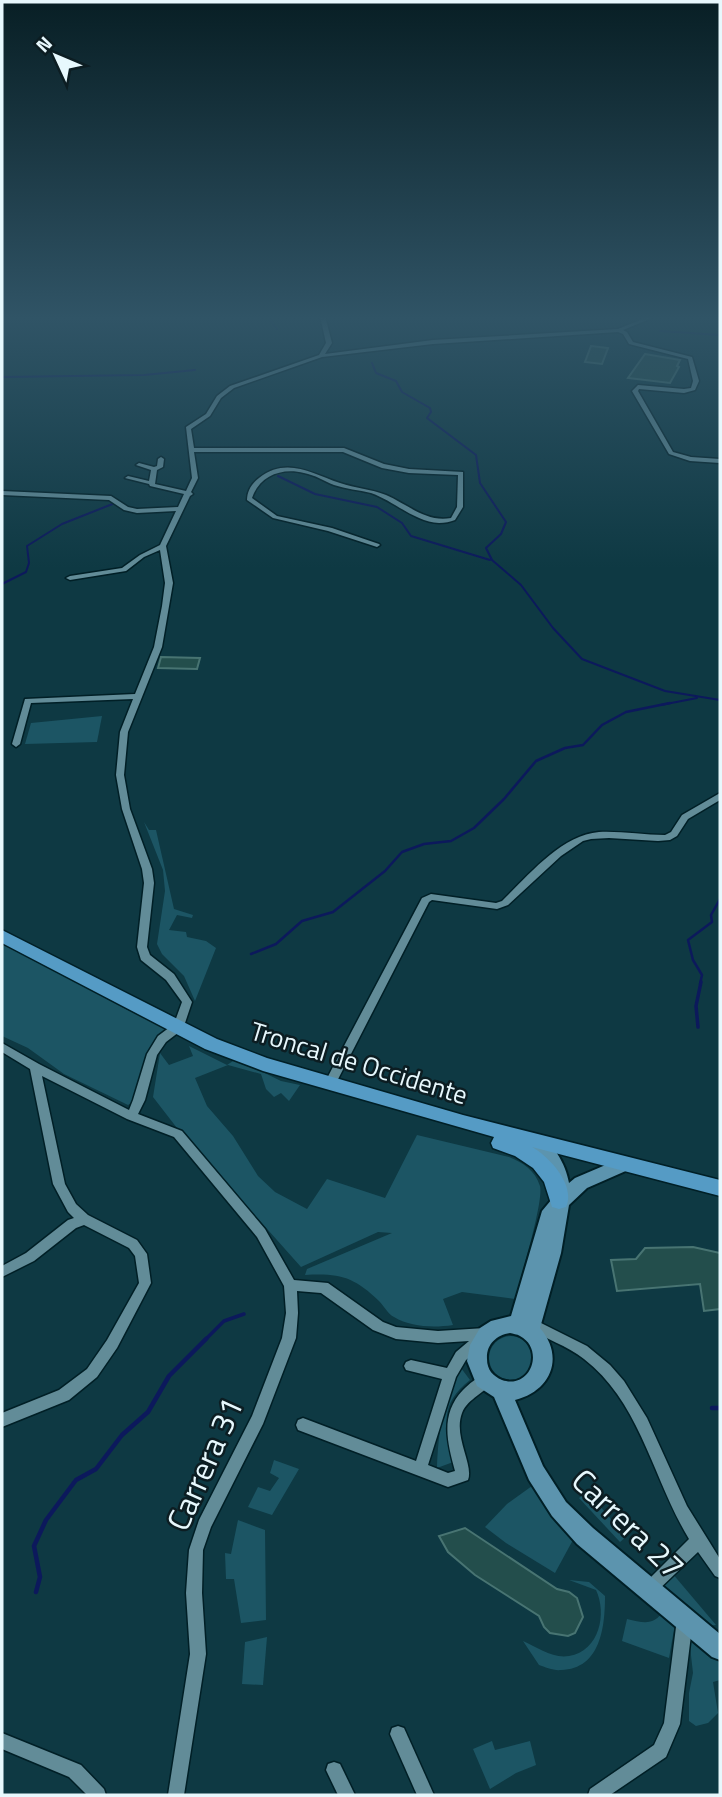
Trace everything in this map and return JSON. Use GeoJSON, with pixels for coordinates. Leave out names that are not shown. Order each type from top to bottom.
{"type":"FeatureCollection","features":[{"type":"Feature","properties":{"kind":"main road","name":"Troncal de Occidente"},"geometry":{"type":"LineString","coordinates":[[2,936],[211,1044],[263,1064],[463,1122],[720,1188]]}},
{"type":"Feature","properties":{"kind":"main road"},"geometry":{"type":"LineString","coordinates":[[463,1122],[473,1135],[523,1150],[533,1156],[553,1177],[561,1215],[526,1328]]}},
{"type":"Feature","properties":{"kind":"main road"},"geometry":{"type":"LineString","coordinates":[[534,1141],[549,1156],[559,1175],[559,1201]]}},
{"type":"Feature","properties":{"kind":"main road"},"geometry":{"type":"LineString","coordinates":[[559,1201],[594,1175],[622,1165]]}},
{"type":"Feature","properties":{"kind":"main road"},"geometry":{"type":"LineString","coordinates":[[505,1326],[526,1328],[544,1353],[545,1361],[540,1377],[534,1383],[518,1390],[493,1384],[479,1369],[475,1358],[482,1338],[505,1326]]}},
{"type":"Feature","properties":{"kind":"main road","name":"Carrera 27"},"geometry":{"type":"LineString","coordinates":[[493,1384],[536,1473],[559,1509],[584,1536],[685,1619],[716,1639]]}},
{"type":"Feature","properties":{"kind":"street"},"geometry":{"type":"LineString","coordinates":[[131,1116],[139,1100],[152,1054],[162,1039],[179,1026],[187,1002],[170,978],[145,957],[142,947],[149,883],[147,869],[126,809],[120,775],[124,732],[158,647],[169,583],[163,547],[190,494],[195,478],[188,428],[208,415],[219,400]]}},
{"type":"Feature","properties":{"kind":"street"},"geometry":{"type":"LineString","coordinates":[[640,400],[671,453],[720,461]]}},
{"type":"Feature","properties":{"kind":"street"},"geometry":{"type":"LineString","coordinates":[[192,450],[344,450],[383,466],[408,471],[461,473],[460,507],[453,519],[440,522],[377,494],[341,485],[306,471],[291,469],[275,472],[260,478],[251,488],[249,499],[275,517],[331,529],[377,545]]}},
{"type":"Feature","properties":{"kind":"street"},"geometry":{"type":"LineString","coordinates":[[139,465],[154,470],[160,467],[161,459]]}},
{"type":"Feature","properties":{"kind":"street"},"geometry":{"type":"LineString","coordinates":[[152,482],[154,470]]}},
{"type":"Feature","properties":{"kind":"street"},"geometry":{"type":"LineString","coordinates":[[128,478],[152,482],[161,488],[190,494]]}},
{"type":"Feature","properties":{"kind":"street"},"geometry":{"type":"LineString","coordinates":[[2,493],[111,498],[126,509],[137,512],[181,509]]}},
{"type":"Feature","properties":{"kind":"street"},"geometry":{"type":"LineString","coordinates":[[70,578],[124,570],[142,556],[163,547]]}},
{"type":"Feature","properties":{"kind":"street"},"geometry":{"type":"LineString","coordinates":[[16,744],[28,701],[78,701],[137,696]]}},
{"type":"Feature","properties":{"kind":"street"},"geometry":{"type":"LineString","coordinates":[[330,1084],[425,900],[431,897],[497,906],[505,903],[574,841],[589,836],[606,835],[667,838],[674,834],[685,817],[720,796]]}},
{"type":"Feature","properties":{"kind":"street"},"geometry":{"type":"LineString","coordinates":[[3,1050],[131,1116],[178,1134],[261,1233],[290,1285],[323,1287],[378,1325],[396,1333],[482,1338]]}},
{"type":"Feature","properties":{"kind":"street"},"geometry":{"type":"LineString","coordinates":[[2,1420],[64,1395],[92,1373],[112,1344],[145,1283],[141,1254],[133,1244],[84,1219],[72,1208],[59,1184],[35,1067]]}},
{"type":"Feature","properties":{"kind":"street"},"geometry":{"type":"LineString","coordinates":[[2,1272],[30,1256],[72,1224],[84,1219]]}},
{"type":"Feature","properties":{"kind":"street","name":"Carrera 31"},"geometry":{"type":"LineString","coordinates":[[176,1795],[198,1654],[194,1593],[196,1550],[204,1525],[258,1419],[289,1338],[292,1313],[290,1285]]}},
{"type":"Feature","properties":{"kind":"street"},"geometry":{"type":"LineString","coordinates":[[526,1328],[589,1355],[628,1400],[653,1443],[673,1494],[698,1541],[720,1571]]}},
{"type":"Feature","properties":{"kind":"street"},"geometry":{"type":"LineString","coordinates":[[420,1469],[450,1375],[461,1356],[482,1338]]}},
{"type":"Feature","properties":{"kind":"street"},"geometry":{"type":"LineString","coordinates":[[411,1366],[450,1375]]}},
{"type":"Feature","properties":{"kind":"street"},"geometry":{"type":"LineString","coordinates":[[303,1425],[420,1469],[456,1477],[453,1416],[466,1394],[493,1384]]}},
{"type":"Feature","properties":{"kind":"street"},"geometry":{"type":"LineString","coordinates":[[649,1589],[698,1541]]}},
{"type":"Feature","properties":{"kind":"street"},"geometry":{"type":"LineString","coordinates":[[596,1795],[660,1751],[667,1739],[672,1724],[685,1619]]}},
{"type":"Feature","properties":{"kind":"street"},"geometry":{"type":"LineString","coordinates":[[398,1734],[426,1795]]}},
{"type":"Feature","properties":{"kind":"street"},"geometry":{"type":"LineString","coordinates":[[2,1741],[75,1771],[98,1795]]}},
{"type":"Feature","properties":{"kind":"street"},"geometry":{"type":"LineString","coordinates":[[334,1770],[346,1795]]}},
{"type":"Feature","properties":{"kind":"shaded area"},"geometry":{"type":"Polygon","coordinates":[[[102,716],[97,742],[25,744],[31,723],[102,716]]]}},
{"type":"Feature","properties":{"kind":"shaded area"},"geometry":{"type":"Polygon","coordinates":[[[144,822],[149,830],[156,830],[174,909],[193,915],[192,918],[177,915],[169,930],[186,932],[187,937],[206,941],[216,948],[195,1001],[184,976],[162,954],[157,944],[165,891],[163,870],[144,822]]]}},
{"type":"Feature","properties":{"kind":"shaded area"},"geometry":{"type":"Polygon","coordinates":[[[2,942],[172,1031],[162,1039],[136,1100],[128,1105],[64,1074],[28,1048],[2,1036],[2,942]]]}},
{"type":"Feature","properties":{"kind":"shaded area"},"geometry":{"type":"Polygon","coordinates":[[[189,1046],[227,1065],[236,1059],[281,1081],[300,1085],[289,1101],[281,1093],[274,1097],[266,1089],[261,1074],[228,1065],[195,1078],[207,1106],[233,1136],[258,1176],[275,1192],[307,1209],[327,1179],[385,1198],[417,1135],[509,1157],[528,1168],[538,1180],[540,1194],[515,1299],[462,1292],[443,1299],[453,1325],[422,1326],[392,1316],[370,1293],[346,1278],[305,1275],[307,1269],[392,1233],[378,1232],[301,1267],[227,1184],[204,1163],[153,1097],[160,1053],[169,1065],[193,1056],[189,1046]]]}},
{"type":"Feature","properties":{"kind":"shaded area"},"geometry":{"type":"Polygon","coordinates":[[[511,1336],[520,1337],[527,1342],[532,1349],[532,1367],[527,1374],[520,1379],[511,1380],[502,1379],[495,1374],[490,1367],[489,1358],[490,1349],[495,1342],[502,1337],[511,1336]]]}},
{"type":"Feature","properties":{"kind":"shaded area"},"geometry":{"type":"Polygon","coordinates":[[[461,1368],[470,1380],[453,1398],[447,1417],[456,1461],[437,1468],[443,1416],[450,1391],[461,1368]]]}},
{"type":"Feature","properties":{"kind":"shaded area"},"geometry":{"type":"Polygon","coordinates":[[[274,1460],[299,1469],[272,1515],[248,1507],[258,1487],[270,1491],[279,1478],[270,1473],[274,1460]]]}},
{"type":"Feature","properties":{"kind":"shaded area"},"geometry":{"type":"Polygon","coordinates":[[[532,1486],[574,1538],[555,1573],[485,1527],[507,1504],[532,1486]]]}},
{"type":"Feature","properties":{"kind":"shaded area"},"geometry":{"type":"Polygon","coordinates":[[[588,1492],[626,1537],[620,1542],[579,1498],[588,1492]]]}},
{"type":"Feature","properties":{"kind":"shaded area"},"geometry":{"type":"Polygon","coordinates":[[[238,1520],[265,1530],[266,1620],[241,1623],[234,1579],[226,1579],[225,1553],[231,1554],[238,1520]]]}},
{"type":"Feature","properties":{"kind":"shaded area"},"geometry":{"type":"Polygon","coordinates":[[[672,1573],[716,1625],[706,1626],[659,1588],[672,1573]]]}},
{"type":"Feature","properties":{"kind":"shaded area"},"geometry":{"type":"Polygon","coordinates":[[[569,1580],[589,1582],[605,1596],[604,1620],[593,1654],[574,1668],[555,1670],[539,1665],[523,1641],[551,1654],[569,1656],[580,1653],[594,1639],[600,1620],[601,1609],[596,1590],[569,1580]]]}},
{"type":"Feature","properties":{"kind":"shaded area"},"geometry":{"type":"Polygon","coordinates":[[[664,1610],[676,1618],[669,1658],[622,1641],[627,1619],[648,1622],[656,1619],[664,1610]]]}},
{"type":"Feature","properties":{"kind":"shaded area"},"geometry":{"type":"Polygon","coordinates":[[[267,1637],[263,1685],[242,1684],[245,1642],[267,1637]]]}},
{"type":"Feature","properties":{"kind":"shaded area"},"geometry":{"type":"Polygon","coordinates":[[[689,1638],[720,1661],[720,1680],[713,1682],[718,1713],[708,1723],[696,1726],[689,1721],[689,1693],[693,1673],[689,1638]]]}},
{"type":"Feature","properties":{"kind":"shaded area"},"geometry":{"type":"Polygon","coordinates":[[[492,1741],[495,1750],[530,1741],[536,1765],[516,1773],[490,1789],[473,1749],[492,1741]]]}},
{"type":"Feature","properties":{"kind":"building"},"geometry":{"type":"Polygon","coordinates":[[[161,657],[200,658],[197,669],[158,668],[161,657]]]}},
{"type":"Feature","properties":{"kind":"building"},"geometry":{"type":"Polygon","coordinates":[[[693,1247],[720,1253],[720,1309],[704,1311],[700,1284],[617,1291],[611,1260],[636,1259],[645,1248],[693,1247]]]}},
{"type":"Feature","properties":{"kind":"building"},"geometry":{"type":"Polygon","coordinates":[[[465,1528],[557,1589],[569,1592],[577,1598],[583,1617],[575,1633],[568,1636],[550,1633],[539,1616],[475,1575],[448,1552],[439,1536],[465,1528]]]}},
{"type":"Feature","properties":{"kind":"waterway"},"geometry":{"type":"LineString","coordinates":[[416,400],[430,408],[431,412],[427,418],[476,455],[480,483],[506,522],[501,534],[486,548],[492,560],[521,585],[553,628],[582,659],[665,691],[720,700]]}},
{"type":"Feature","properties":{"kind":"waterway"},"geometry":{"type":"LineString","coordinates":[[278,476],[315,494],[377,507],[402,523],[411,536],[490,560]]}},
{"type":"Feature","properties":{"kind":"waterway"},"geometry":{"type":"LineString","coordinates":[[2,584],[26,572],[29,563],[27,546],[62,524],[115,503]]}},
{"type":"Feature","properties":{"kind":"waterway"},"geometry":{"type":"LineString","coordinates":[[661,705],[697,698]]}},
{"type":"Feature","properties":{"kind":"waterway"},"geometry":{"type":"LineString","coordinates":[[251,954],[276,944],[302,921],[333,912],[385,871],[402,852],[424,844],[451,841],[474,828],[504,799],[536,761],[565,748],[583,745],[602,725],[626,712],[670,703]]}},
{"type":"Feature","properties":{"kind":"waterway"},"geometry":{"type":"LineString","coordinates":[[700,984],[702,975],[693,960],[688,940],[712,922],[711,915],[720,899]]}},
{"type":"Feature","properties":{"kind":"waterway"},"geometry":{"type":"LineString","coordinates":[[698,1027],[696,1006],[701,982]]}},
{"type":"Feature","properties":{"kind":"waterway"},"geometry":{"type":"LineString","coordinates":[[36,1592],[40,1577],[34,1546],[46,1520],[76,1480],[96,1469],[122,1435],[148,1412],[169,1376],[224,1321],[244,1314]]}},
{"type":"Feature","properties":{"kind":"waterway"},"geometry":{"type":"LineString","coordinates":[[712,1408],[720,1408]]}}]}
